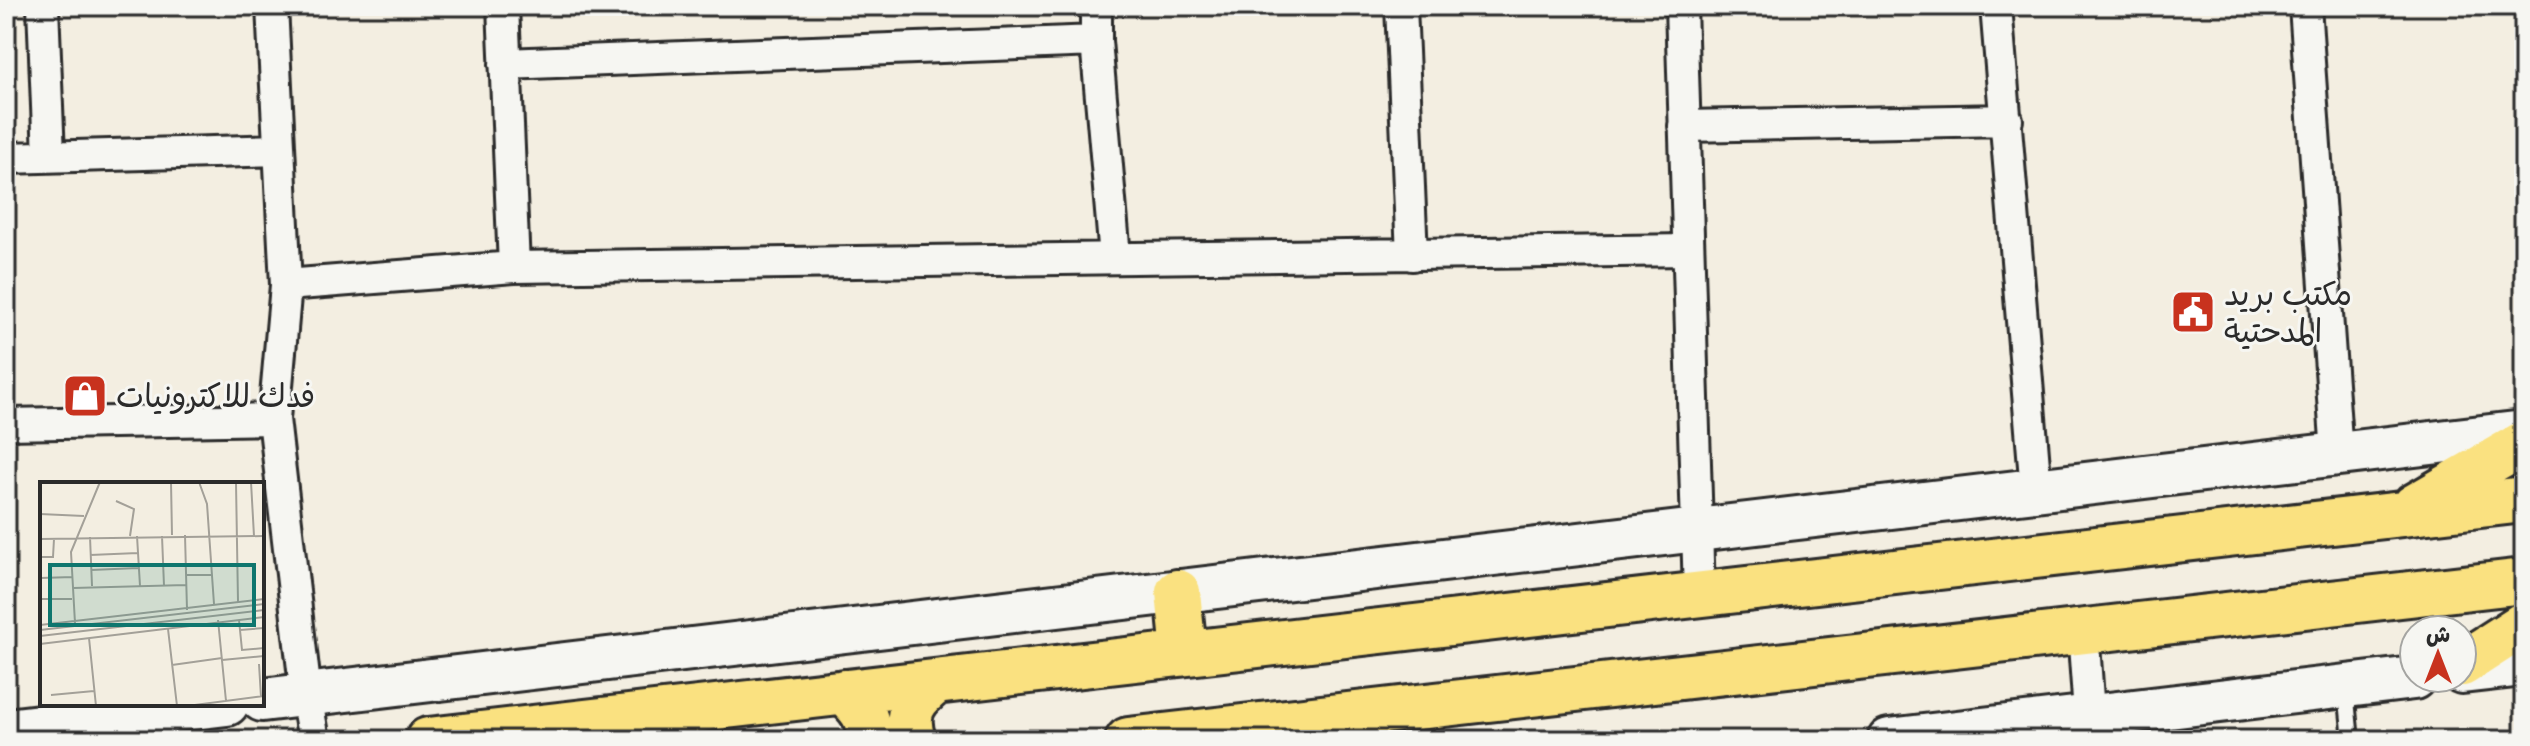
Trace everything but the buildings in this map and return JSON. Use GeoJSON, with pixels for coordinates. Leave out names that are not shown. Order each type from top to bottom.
{"type":"FeatureCollection","features":[{"type":"Feature","properties":{"kind":"main road"},"geometry":{"type":"LineString","coordinates":[[2401,514],[2524,443]]}},
{"type":"Feature","properties":{"kind":"main road"},"geometry":{"type":"LineString","coordinates":[[428,740],[2524,500]]}},
{"type":"Feature","properties":{"kind":"main road"},"geometry":{"type":"LineString","coordinates":[[1151,739],[2524,581]]}},
{"type":"Feature","properties":{"kind":"main road"},"geometry":{"type":"LineString","coordinates":[[1178,592],[1184,653]]}},
{"type":"Feature","properties":{"kind":"main road"},"geometry":{"type":"LineString","coordinates":[[2478,654],[2524,624]]}},
{"type":"Feature","properties":{"kind":"main road"},"geometry":{"type":"LineString","coordinates":[[913,740],[909,727],[911,709],[921,694],[936,682]]}},
{"type":"Feature","properties":{"kind":"main road"},"geometry":{"type":"LineString","coordinates":[[844,692],[859,706],[869,722],[870,740]]}},
{"type":"Feature","properties":{"kind":"street"},"geometry":{"type":"LineString","coordinates":[[43,6],[49,156]]}},
{"type":"Feature","properties":{"kind":"street"},"geometry":{"type":"LineString","coordinates":[[272,6],[286,285],[274,419],[314,740]]}},
{"type":"Feature","properties":{"kind":"street"},"geometry":{"type":"LineString","coordinates":[[503,6],[514,267]]}},
{"type":"Feature","properties":{"kind":"street"},"geometry":{"type":"LineString","coordinates":[[1096,6],[1096,41],[1115,257]]}},
{"type":"Feature","properties":{"kind":"street"},"geometry":{"type":"LineString","coordinates":[[1401,6],[1412,255]]}},
{"type":"Feature","properties":{"kind":"street"},"geometry":{"type":"LineString","coordinates":[[1681,6],[1699,594]]}},
{"type":"Feature","properties":{"kind":"street"},"geometry":{"type":"LineString","coordinates":[[1996,6],[2036,490]]}},
{"type":"Feature","properties":{"kind":"street"},"geometry":{"type":"LineString","coordinates":[[2305,6],[2337,454]]}},
{"type":"Feature","properties":{"kind":"street"},"geometry":{"type":"LineString","coordinates":[[505,64],[1096,41]]}},
{"type":"Feature","properties":{"kind":"street"},"geometry":{"type":"LineString","coordinates":[[1684,126],[2007,120]]}},
{"type":"Feature","properties":{"kind":"street"},"geometry":{"type":"LineString","coordinates":[[6,158],[279,150]]}},
{"type":"Feature","properties":{"kind":"street"},"geometry":{"type":"LineString","coordinates":[[286,285],[514,267],[1687,250]]}},
{"type":"Feature","properties":{"kind":"street"},"geometry":{"type":"LineString","coordinates":[[6,424],[274,419]]}},
{"type":"Feature","properties":{"kind":"street"},"geometry":{"type":"LineString","coordinates":[[264,700],[2524,432]]}},
{"type":"Feature","properties":{"kind":"street"},"geometry":{"type":"LineString","coordinates":[[2083,631],[2089,728]]}},
{"type":"Feature","properties":{"kind":"street"},"geometry":{"type":"LineString","coordinates":[[2478,670],[2524,665]]}},
{"type":"Feature","properties":{"kind":"street"},"geometry":{"type":"LineString","coordinates":[[1889,740],[2089,728],[2345,685],[2398,680]]}},
{"type":"Feature","properties":{"kind":"street"},"geometry":{"type":"LineString","coordinates":[[6,730],[210,706]]}},
{"type":"Feature","properties":{"kind":"lane"},"geometry":{"type":"LineString","coordinates":[[2345,685],[2351,740]]}},
{"type":"Feature","properties":{"kind":"place","name":"مكتب بريد المدحتية"},"geometry":{"type":"Point","coordinates":[2193,312]}},
{"type":"Feature","properties":{"kind":"place","name":"فدك للاكترونيات"},"geometry":{"type":"Point","coordinates":[85,396]}}]}
